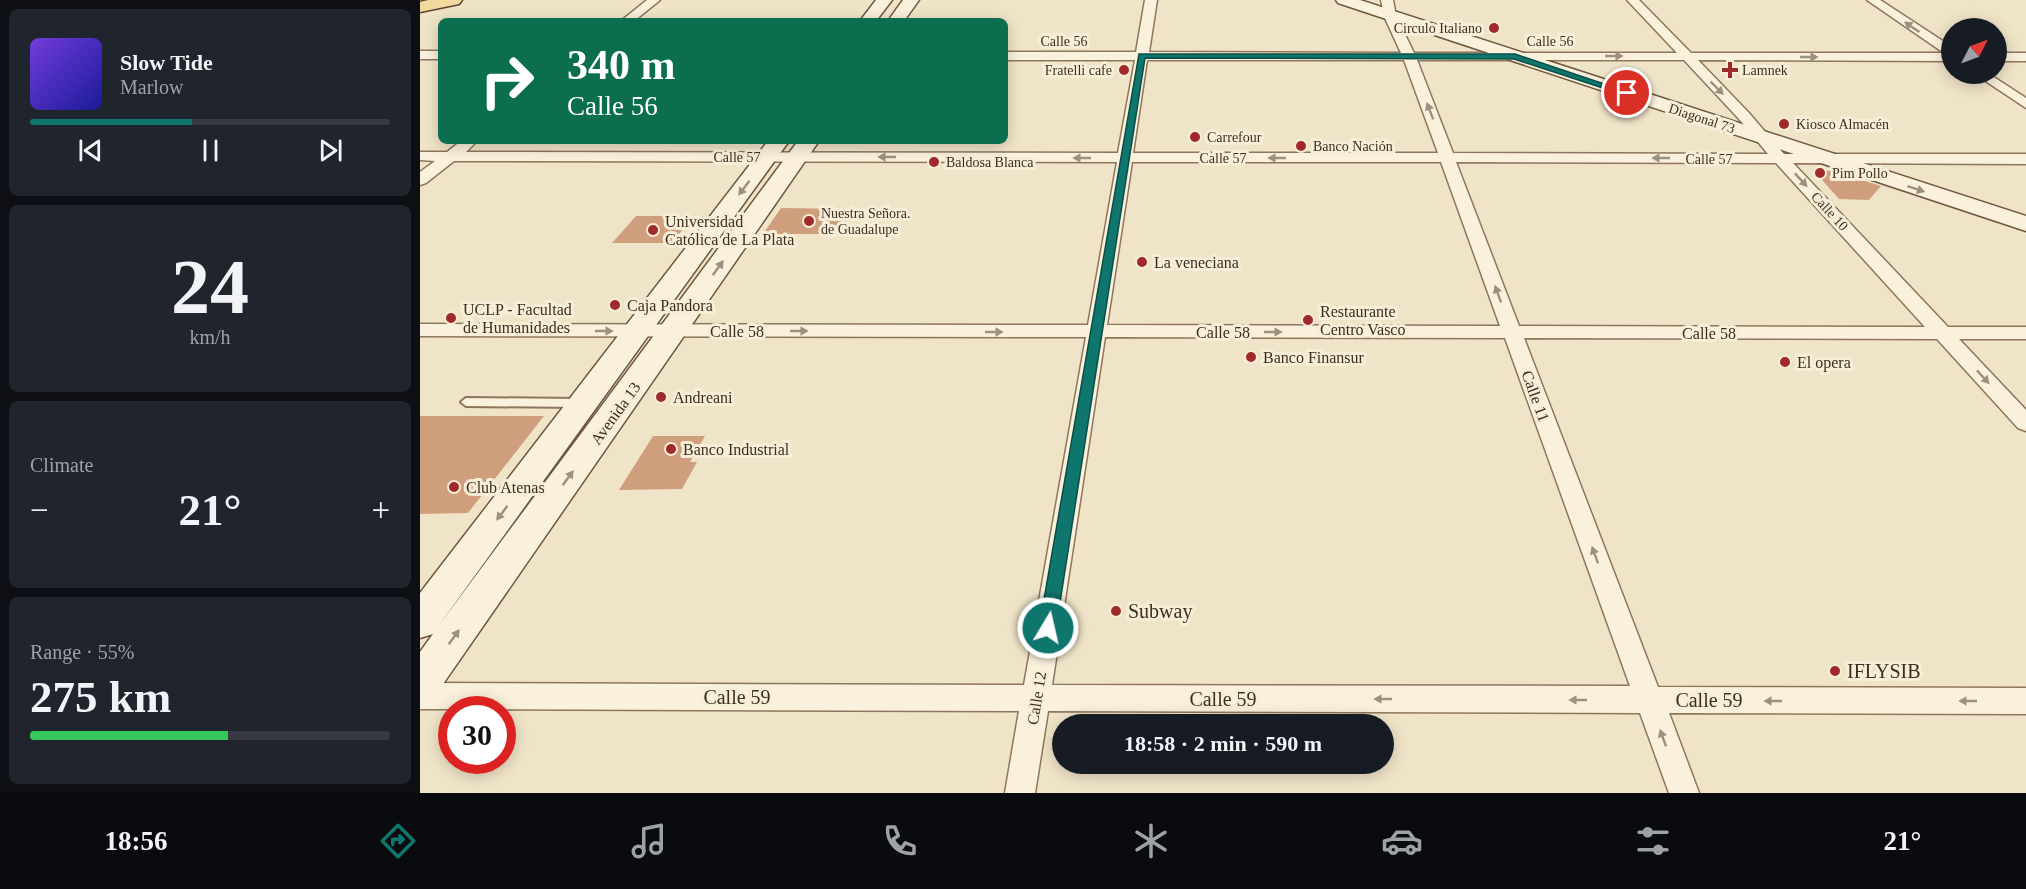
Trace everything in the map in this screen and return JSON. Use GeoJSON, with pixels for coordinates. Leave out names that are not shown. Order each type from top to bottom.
{"type":"FeatureCollection","features":[{"type":"Feature","properties":{"kind":"main road"},"geometry":{"type":"LineString","coordinates":[[420,1],[426,0]]}},
{"type":"Feature","properties":{"kind":"main road"},"geometry":{"type":"LineString","coordinates":[[420,7],[453,0]]}},
{"type":"Feature","properties":{"kind":"main road"},"geometry":{"type":"LineString","coordinates":[[870,18],[884,0]]}},
{"type":"Feature","properties":{"kind":"main road"},"geometry":{"type":"LineString","coordinates":[[898,18],[911,0]]}},
{"type":"Feature","properties":{"kind":"main road","name":"Diagonal 73"},"geometry":{"type":"LineString","coordinates":[[1344,0],[1385,5],[1556,56],[2026,206]]}},
{"type":"Feature","properties":{"kind":"main road","name":"Diagonal 73"},"geometry":{"type":"LineString","coordinates":[[1385,5],[1515,56],[2026,224]]}},
{"type":"Feature","properties":{"kind":"main road","name":"Avenida 13"},"geometry":{"type":"LineString","coordinates":[[420,622],[637,331],[788,149]]}},
{"type":"Feature","properties":{"kind":"main road","name":"Avenida 13"},"geometry":{"type":"LineString","coordinates":[[420,684],[673,331],[788,149]]}},
{"type":"Feature","properties":{"kind":"street"},"geometry":{"type":"LineString","coordinates":[[631,18],[654,0]]}},
{"type":"Feature","properties":{"kind":"street","name":"Calle 12"},"geometry":{"type":"LineString","coordinates":[[1020,793],[1151,0]]}},
{"type":"Feature","properties":{"kind":"street","name":"Calle 10"},"geometry":{"type":"LineString","coordinates":[[1633,0],[1744,116],[1761,138],[2026,423]]}},
{"type":"Feature","properties":{"kind":"street"},"geometry":{"type":"LineString","coordinates":[[1873,0],[1941,47]]}},
{"type":"Feature","properties":{"kind":"street","name":"Calle 11"},"geometry":{"type":"LineString","coordinates":[[1385,5],[1409,56],[1684,793]]}},
{"type":"Feature","properties":{"kind":"street"},"geometry":{"type":"LineString","coordinates":[[420,55],[438,55]]}},
{"type":"Feature","properties":{"kind":"street","name":"Calle 56"},"geometry":{"type":"LineString","coordinates":[[1008,56],[1941,55]]}},
{"type":"Feature","properties":{"kind":"street"},"geometry":{"type":"LineString","coordinates":[[2007,57],[2026,57]]}},
{"type":"Feature","properties":{"kind":"street"},"geometry":{"type":"LineString","coordinates":[[1997,84],[2026,104]]}},
{"type":"Feature","properties":{"kind":"street"},"geometry":{"type":"LineString","coordinates":[[420,180],[466,144]]}},
{"type":"Feature","properties":{"kind":"street","name":"Calle 57"},"geometry":{"type":"LineString","coordinates":[[420,156],[788,149],[1125,158],[2026,159]]}},
{"type":"Feature","properties":{"kind":"street","name":"Calle 58"},"geometry":{"type":"LineString","coordinates":[[420,330],[2026,333]]}},
{"type":"Feature","properties":{"kind":"street","name":"Calle 59"},"geometry":{"type":"LineString","coordinates":[[420,696],[2026,701]]}},
{"type":"Feature","properties":{"kind":"lane"},"geometry":{"type":"LineString","coordinates":[[466,402],[584,402]]}},
{"type":"Feature","properties":{"kind":"building"},"geometry":{"type":"Polygon","coordinates":[[[1813,170],[1833,171],[1881,186],[1869,200],[1839,199],[1813,170]]]}},
{"type":"Feature","properties":{"kind":"building","name":"Nuestra Señora. de Guadalupe"},"geometry":{"type":"Polygon","coordinates":[[[781,208],[854,209],[839,234],[763,234],[781,208]]]}},
{"type":"Feature","properties":{"kind":"building","name":"Universidad Católica de La Plata"},"geometry":{"type":"Polygon","coordinates":[[[636,216],[693,216],[672,243],[612,243],[636,216]]]}},
{"type":"Feature","properties":{"kind":"building","name":"Club Atenas"},"geometry":{"type":"Polygon","coordinates":[[[420,416],[544,416],[468,513],[420,514],[420,416]]]}},
{"type":"Feature","properties":{"kind":"building"},"geometry":{"type":"Polygon","coordinates":[[[653,436],[705,436],[690,462],[697,462],[682,489],[619,490],[653,436]]]}},
{"type":"Feature","properties":{"kind":"place","name":"Circulo Italiano"},"geometry":{"type":"Point","coordinates":[1494,28]}},
{"type":"Feature","properties":{"kind":"place","name":"Fratelli cafe"},"geometry":{"type":"Point","coordinates":[1124,70]}},
{"type":"Feature","properties":{"kind":"place","name":"Lamnek"},"geometry":{"type":"Point","coordinates":[1730,70]}},
{"type":"Feature","properties":{"kind":"place","name":"Kiosco Almacén"},"geometry":{"type":"Point","coordinates":[1784,124]}},
{"type":"Feature","properties":{"kind":"place","name":"Carrefour"},"geometry":{"type":"Point","coordinates":[1195,137]}},
{"type":"Feature","properties":{"kind":"place","name":"Banco Nación"},"geometry":{"type":"Point","coordinates":[1301,146]}},
{"type":"Feature","properties":{"kind":"place","name":"Baldosa Blanca"},"geometry":{"type":"Point","coordinates":[934,162]}},
{"type":"Feature","properties":{"kind":"place","name":"Pim Pollo"},"geometry":{"type":"Point","coordinates":[1820,173]}},
{"type":"Feature","properties":{"kind":"place","name":"Nuestra Señora. de Guadalupe"},"geometry":{"type":"Point","coordinates":[809,221]}},
{"type":"Feature","properties":{"kind":"place","name":"Universidad Católica de La Plata"},"geometry":{"type":"Point","coordinates":[653,230]}},
{"type":"Feature","properties":{"kind":"place","name":"La veneciana"},"geometry":{"type":"Point","coordinates":[1142,262]}},
{"type":"Feature","properties":{"kind":"place","name":"Caja Pandora"},"geometry":{"type":"Point","coordinates":[615,305]}},
{"type":"Feature","properties":{"kind":"place","name":"UCLP - Facultad de Humanidades"},"geometry":{"type":"Point","coordinates":[451,318]}},
{"type":"Feature","properties":{"kind":"place","name":"Restaurante Centro Vasco"},"geometry":{"type":"Point","coordinates":[1308,320]}},
{"type":"Feature","properties":{"kind":"place","name":"Banco Finansur"},"geometry":{"type":"Point","coordinates":[1251,357]}},
{"type":"Feature","properties":{"kind":"place","name":"El opera"},"geometry":{"type":"Point","coordinates":[1785,362]}},
{"type":"Feature","properties":{"kind":"place","name":"Andreani"},"geometry":{"type":"Point","coordinates":[661,397]}},
{"type":"Feature","properties":{"kind":"place","name":"Banco Industrial"},"geometry":{"type":"Point","coordinates":[671,449]}},
{"type":"Feature","properties":{"kind":"place","name":"Club Atenas"},"geometry":{"type":"Point","coordinates":[454,487]}},
{"type":"Feature","properties":{"kind":"place","name":"Subway"},"geometry":{"type":"Point","coordinates":[1116,611]}},
{"type":"Feature","properties":{"kind":"place","name":"IFLYSIB"},"geometry":{"type":"Point","coordinates":[1835,671]}},
{"type":"Feature","properties":{"kind":"route"},"geometry":{"type":"LineString","coordinates":[[1048,628],[1142,56],[1515,56],[1627,93]]}}]}
